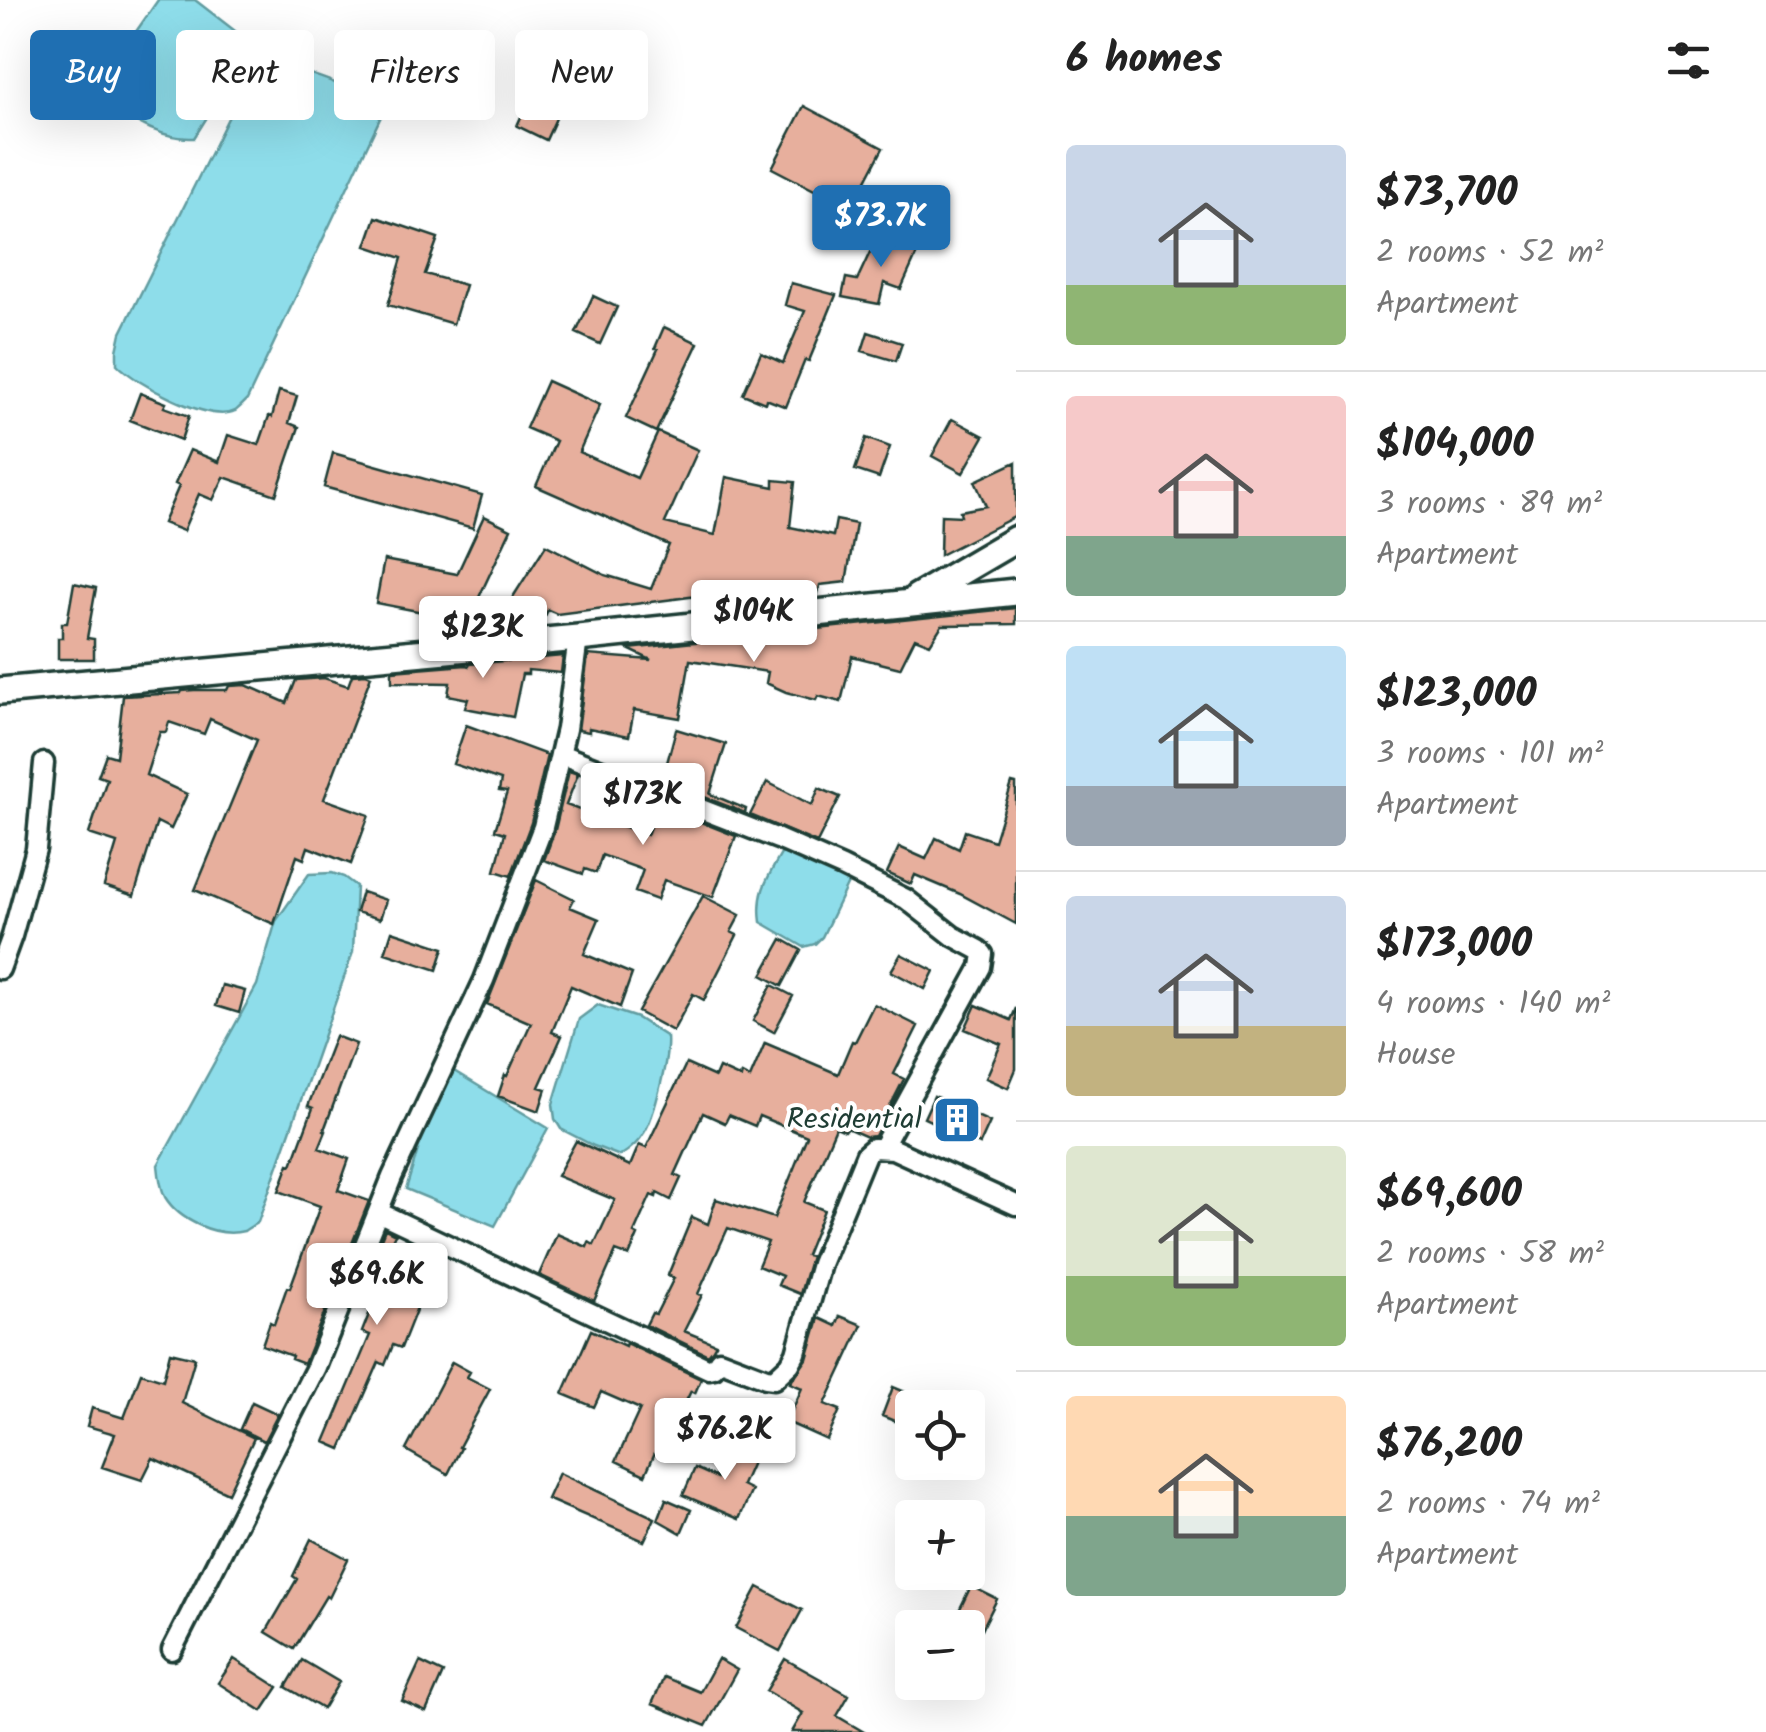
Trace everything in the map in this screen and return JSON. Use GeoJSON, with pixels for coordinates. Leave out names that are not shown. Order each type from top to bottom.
{"type":"FeatureCollection","features":[{"type":"Feature","properties":{"kind":"main road"},"geometry":{"type":"LineString","coordinates":[[908,602],[1016,540]]}},
{"type":"Feature","properties":{"kind":"main road"},"geometry":{"type":"LineString","coordinates":[[0,691],[578,638],[1016,592]]}},
{"type":"Feature","properties":{"kind":"street"},"geometry":{"type":"LineString","coordinates":[[172,1650],[316,1367],[378,1212],[484,980],[543,827],[566,729],[578,638]]}},
{"type":"Feature","properties":{"kind":"street"},"geometry":{"type":"LineString","coordinates":[[560,754],[842,867],[906,898],[953,936],[980,950],[981,967],[882,1148]]}},
{"type":"Feature","properties":{"kind":"street"},"geometry":{"type":"LineString","coordinates":[[0,970],[36,849],[44,763]]}},
{"type":"Feature","properties":{"kind":"street"},"geometry":{"type":"LineString","coordinates":[[378,1212],[708,1369],[714,1368],[719,1360],[774,1379],[796,1353],[820,1264],[866,1154],[873,1148],[892,1149],[1016,1205]]}},
{"type":"Feature","properties":{"kind":"water"},"geometry":{"type":"Polygon","coordinates":[[[158,0],[195,0],[234,30],[176,30],[176,120],[205,120],[194,138],[158,132],[133,120],[156,120],[156,30],[137,30],[158,0]]]}},
{"type":"Feature","properties":{"kind":"water"},"geometry":{"type":"Polygon","coordinates":[[[314,75],[334,83],[334,120],[379,120],[247,400],[235,411],[208,412],[191,407],[139,381],[117,364],[121,333],[227,120],[314,120],[314,75]]]}},
{"type":"Feature","properties":{"kind":"water"},"geometry":{"type":"Polygon","coordinates":[[[786,852],[843,873],[849,881],[822,937],[804,947],[761,922],[764,886],[781,854],[786,852]]]}},
{"type":"Feature","properties":{"kind":"water"},"geometry":{"type":"Polygon","coordinates":[[[332,873],[356,886],[353,952],[258,1222],[244,1231],[210,1229],[189,1220],[171,1205],[162,1189],[158,1165],[257,985],[276,921],[309,874],[332,873]]]}},
{"type":"Feature","properties":{"kind":"water"},"geometry":{"type":"Polygon","coordinates":[[[598,1005],[637,1018],[667,1037],[664,1071],[648,1125],[639,1140],[620,1156],[561,1129],[555,1119],[553,1104],[579,1019],[598,1005]]]}},
{"type":"Feature","properties":{"kind":"water"},"geometry":{"type":"Polygon","coordinates":[[[444,1065],[548,1128],[495,1226],[406,1189],[444,1065]]]}},
{"type":"Feature","properties":{"kind":"building"},"geometry":{"type":"Polygon","coordinates":[[[804,106],[883,148],[851,209],[772,168],[804,106]]]}},
{"type":"Feature","properties":{"kind":"building"},"geometry":{"type":"Polygon","coordinates":[[[520,120],[555,120],[546,140],[517,126],[520,120]]]}},
{"type":"Feature","properties":{"kind":"building"},"geometry":{"type":"Polygon","coordinates":[[[376,217],[438,238],[425,274],[465,285],[453,324],[388,305],[402,258],[366,246],[376,217]]]}},
{"type":"Feature","properties":{"kind":"building"},"geometry":{"type":"Polygon","coordinates":[[[878,235],[919,249],[901,289],[884,283],[879,304],[842,297],[846,278],[857,280],[878,235]]]}},
{"type":"Feature","properties":{"kind":"building"},"geometry":{"type":"Polygon","coordinates":[[[791,283],[836,295],[786,407],[743,394],[761,353],[783,363],[805,311],[785,305],[791,283]]]}},
{"type":"Feature","properties":{"kind":"building"},"geometry":{"type":"Polygon","coordinates":[[[593,296],[617,307],[600,344],[576,333],[593,296]]]}},
{"type":"Feature","properties":{"kind":"building"},"geometry":{"type":"Polygon","coordinates":[[[664,327],[698,343],[656,432],[626,418],[664,327]]]}},
{"type":"Feature","properties":{"kind":"building"},"geometry":{"type":"Polygon","coordinates":[[[868,332],[902,343],[896,361],[862,351],[868,332]]]}},
{"type":"Feature","properties":{"kind":"building"},"geometry":{"type":"Polygon","coordinates":[[[547,381],[600,405],[579,452],[637,478],[658,432],[698,450],[665,523],[715,535],[726,477],[774,487],[774,480],[795,482],[790,527],[833,536],[836,520],[856,524],[846,582],[820,585],[817,597],[723,606],[721,593],[557,614],[548,610],[545,616],[517,619],[518,627],[492,630],[546,545],[605,575],[651,589],[669,545],[536,486],[556,441],[526,428],[547,381]]]}},
{"type":"Feature","properties":{"kind":"building"},"geometry":{"type":"Polygon","coordinates":[[[279,391],[297,396],[289,423],[299,427],[276,495],[224,477],[213,500],[199,494],[183,531],[163,523],[190,450],[219,462],[228,435],[259,445],[279,391]]]}},
{"type":"Feature","properties":{"kind":"building"},"geometry":{"type":"Polygon","coordinates":[[[140,393],[189,416],[181,440],[130,420],[140,393]]]}},
{"type":"Feature","properties":{"kind":"building"},"geometry":{"type":"Polygon","coordinates":[[[952,419],[984,436],[963,473],[932,456],[952,419]]]}},
{"type":"Feature","properties":{"kind":"building"},"geometry":{"type":"Polygon","coordinates":[[[866,438],[890,447],[879,478],[855,470],[866,438]]]}},
{"type":"Feature","properties":{"kind":"building"},"geometry":{"type":"Polygon","coordinates":[[[333,453],[482,495],[473,528],[324,487],[333,453]]]}},
{"type":"Feature","properties":{"kind":"building"},"geometry":{"type":"Polygon","coordinates":[[[1016,462],[1016,516],[940,555],[941,515],[961,516],[960,511],[986,506],[975,481],[1016,462]]]}},
{"type":"Feature","properties":{"kind":"building"},"geometry":{"type":"Polygon","coordinates":[[[484,516],[511,529],[466,625],[430,631],[438,615],[376,603],[384,560],[457,574],[484,516]]]}},
{"type":"Feature","properties":{"kind":"building"},"geometry":{"type":"Polygon","coordinates":[[[74,583],[96,588],[87,638],[94,639],[94,659],[58,659],[58,638],[62,638],[62,623],[67,623],[74,583]]]}},
{"type":"Feature","properties":{"kind":"building"},"geometry":{"type":"Polygon","coordinates":[[[1016,608],[1016,624],[942,625],[930,644],[915,638],[900,668],[852,656],[841,702],[786,692],[766,683],[768,672],[690,660],[680,718],[634,710],[629,736],[589,728],[589,732],[578,730],[588,655],[651,660],[628,649],[1016,608]]]}},
{"type":"Feature","properties":{"kind":"building"},"geometry":{"type":"Polygon","coordinates":[[[563,656],[561,673],[528,670],[528,674],[522,674],[513,717],[465,708],[468,699],[448,695],[450,683],[392,682],[392,671],[563,656]]]}},
{"type":"Feature","properties":{"kind":"building"},"geometry":{"type":"Polygon","coordinates":[[[352,675],[371,676],[324,799],[369,815],[351,864],[308,847],[304,859],[297,856],[274,924],[195,890],[257,740],[210,719],[204,734],[169,722],[166,732],[160,732],[146,775],[187,794],[171,829],[157,822],[134,896],[104,886],[117,843],[89,834],[107,779],[98,776],[106,754],[116,757],[123,696],[227,690],[229,686],[246,685],[287,703],[296,680],[324,678],[348,686],[352,675]]]}},
{"type":"Feature","properties":{"kind":"building"},"geometry":{"type":"Polygon","coordinates":[[[466,725],[547,755],[531,823],[511,876],[495,871],[505,833],[495,830],[507,792],[499,791],[501,780],[453,764],[466,725]]]}},
{"type":"Feature","properties":{"kind":"building"},"geometry":{"type":"Polygon","coordinates":[[[676,729],[726,744],[710,794],[746,809],[745,813],[666,782],[663,778],[676,729]]]}},
{"type":"Feature","properties":{"kind":"building"},"geometry":{"type":"Polygon","coordinates":[[[569,771],[578,774],[566,805],[647,835],[658,805],[736,836],[713,897],[664,880],[657,900],[635,892],[643,870],[602,855],[596,873],[585,869],[583,874],[544,860],[569,771]]]}},
{"type":"Feature","properties":{"kind":"building"},"geometry":{"type":"Polygon","coordinates":[[[767,782],[812,805],[819,788],[840,797],[817,843],[750,815],[767,782]]]}},
{"type":"Feature","properties":{"kind":"building"},"geometry":{"type":"Polygon","coordinates":[[[1012,783],[1016,784],[1016,924],[915,875],[911,884],[887,873],[899,847],[926,859],[936,838],[959,849],[965,831],[994,841],[1012,783]]]}},
{"type":"Feature","properties":{"kind":"building"},"geometry":{"type":"Polygon","coordinates":[[[536,880],[574,899],[570,907],[599,919],[584,954],[632,974],[620,1007],[571,986],[552,1032],[562,1036],[539,1087],[546,1089],[539,1111],[498,1096],[531,1023],[487,1004],[536,880]]]}},
{"type":"Feature","properties":{"kind":"building"},"geometry":{"type":"Polygon","coordinates":[[[362,892],[386,900],[380,919],[356,912],[362,892]]]}},
{"type":"Feature","properties":{"kind":"building"},"geometry":{"type":"Polygon","coordinates":[[[703,896],[740,915],[731,932],[737,935],[704,1000],[693,994],[673,1031],[638,1012],[703,896]]]}},
{"type":"Feature","properties":{"kind":"building"},"geometry":{"type":"Polygon","coordinates":[[[392,931],[444,948],[437,970],[385,953],[392,931]]]}},
{"type":"Feature","properties":{"kind":"building"},"geometry":{"type":"Polygon","coordinates":[[[782,939],[801,950],[782,986],[762,975],[782,939]]]}},
{"type":"Feature","properties":{"kind":"building"},"geometry":{"type":"Polygon","coordinates":[[[901,954],[934,971],[925,989],[891,971],[901,954]]]}},
{"type":"Feature","properties":{"kind":"building"},"geometry":{"type":"Polygon","coordinates":[[[222,985],[245,991],[239,1013],[216,1006],[222,985]]]}},
{"type":"Feature","properties":{"kind":"building"},"geometry":{"type":"Polygon","coordinates":[[[772,985],[793,996],[774,1032],[753,1021],[772,985]]]}},
{"type":"Feature","properties":{"kind":"building"},"geometry":{"type":"Polygon","coordinates":[[[874,1004],[918,1026],[894,1074],[904,1079],[875,1136],[836,1127],[804,1202],[824,1210],[806,1255],[811,1256],[800,1294],[778,1285],[782,1276],[758,1266],[768,1242],[728,1228],[684,1331],[716,1344],[708,1355],[646,1325],[674,1278],[668,1275],[692,1217],[708,1224],[716,1199],[774,1218],[807,1136],[759,1116],[755,1126],[729,1115],[725,1123],[703,1113],[675,1175],[681,1178],[671,1200],[657,1193],[656,1197],[651,1195],[634,1233],[638,1235],[629,1256],[616,1251],[594,1301],[539,1275],[557,1234],[587,1247],[589,1242],[594,1245],[615,1200],[557,1176],[576,1141],[630,1166],[639,1145],[646,1148],[686,1064],[715,1077],[719,1068],[750,1078],[765,1043],[838,1074],[874,1004]]]}},
{"type":"Feature","properties":{"kind":"building"},"geometry":{"type":"Polygon","coordinates":[[[976,1005],[1011,1020],[1016,1008],[1016,1069],[1008,1088],[986,1078],[1001,1044],[965,1029],[976,1005]]]}},
{"type":"Feature","properties":{"kind":"building"},"geometry":{"type":"Polygon","coordinates":[[[335,1036],[356,1044],[319,1148],[349,1159],[338,1190],[369,1201],[304,1364],[262,1345],[287,1287],[290,1288],[320,1206],[279,1191],[313,1108],[308,1106],[335,1036]]]}},
{"type":"Feature","properties":{"kind":"building","name":"Residential"},"geometry":{"type":"Polygon","coordinates":[[[934,1096],[990,1122],[980,1144],[924,1118],[934,1096]]]}},
{"type":"Feature","properties":{"kind":"building"},"geometry":{"type":"Polygon","coordinates":[[[385,1229],[395,1234],[389,1247],[413,1258],[399,1291],[420,1300],[401,1348],[393,1345],[385,1365],[379,1362],[341,1449],[325,1442],[370,1335],[362,1332],[373,1304],[357,1297],[385,1229]]]}},
{"type":"Feature","properties":{"kind":"building"},"geometry":{"type":"Polygon","coordinates":[[[840,1316],[862,1325],[825,1404],[840,1410],[827,1440],[787,1422],[802,1388],[790,1383],[807,1359],[819,1318],[836,1326],[840,1316]]]}},
{"type":"Feature","properties":{"kind":"building"},"geometry":{"type":"Polygon","coordinates":[[[591,1330],[701,1379],[676,1422],[670,1419],[645,1475],[616,1461],[640,1409],[601,1392],[594,1407],[563,1394],[591,1330]]]}},
{"type":"Feature","properties":{"kind":"building"},"geometry":{"type":"Polygon","coordinates":[[[170,1352],[195,1358],[182,1403],[254,1438],[228,1493],[153,1458],[142,1480],[102,1467],[115,1434],[87,1426],[92,1408],[124,1418],[141,1373],[163,1380],[170,1352]]]}},
{"type":"Feature","properties":{"kind":"building"},"geometry":{"type":"Polygon","coordinates":[[[452,1362],[470,1372],[467,1377],[490,1389],[448,1474],[406,1450],[452,1362]]]}},
{"type":"Feature","properties":{"kind":"building"},"geometry":{"type":"Polygon","coordinates":[[[893,1387],[900,1390],[895,1390],[895,1421],[882,1416],[893,1387]]]}},
{"type":"Feature","properties":{"kind":"building"},"geometry":{"type":"Polygon","coordinates":[[[252,1402],[278,1414],[264,1441],[240,1429],[252,1402]]]}},
{"type":"Feature","properties":{"kind":"building"},"geometry":{"type":"Polygon","coordinates":[[[733,1441],[757,1451],[742,1485],[752,1490],[739,1519],[683,1495],[695,1468],[717,1478],[733,1441]]]}},
{"type":"Feature","properties":{"kind":"building"},"geometry":{"type":"Polygon","coordinates":[[[559,1473],[655,1518],[644,1541],[547,1499],[559,1473]]]}},
{"type":"Feature","properties":{"kind":"building"},"geometry":{"type":"Polygon","coordinates":[[[666,1499],[691,1510],[681,1533],[658,1520],[666,1499]]]}},
{"type":"Feature","properties":{"kind":"building"},"geometry":{"type":"Polygon","coordinates":[[[311,1539],[348,1559],[329,1598],[326,1596],[294,1649],[266,1632],[297,1579],[293,1576],[311,1539]]]}},
{"type":"Feature","properties":{"kind":"building"},"geometry":{"type":"Polygon","coordinates":[[[758,1587],[802,1610],[780,1651],[736,1628],[758,1587]]]}},
{"type":"Feature","properties":{"kind":"building"},"geometry":{"type":"Polygon","coordinates":[[[969,1590],[979,1590],[997,1599],[985,1623],[985,1610],[959,1610],[969,1590]]]}},
{"type":"Feature","properties":{"kind":"building"},"geometry":{"type":"Polygon","coordinates":[[[234,1659],[278,1687],[262,1711],[218,1683],[234,1659]]]}},
{"type":"Feature","properties":{"kind":"building"},"geometry":{"type":"Polygon","coordinates":[[[718,1659],[737,1670],[706,1726],[652,1704],[664,1677],[700,1692],[718,1659]]]}},
{"type":"Feature","properties":{"kind":"building"},"geometry":{"type":"Polygon","coordinates":[[[785,1659],[849,1695],[837,1716],[864,1732],[792,1732],[803,1713],[766,1691],[785,1659]]]}},
{"type":"Feature","properties":{"kind":"building"},"geometry":{"type":"Polygon","coordinates":[[[302,1660],[339,1682],[323,1709],[286,1687],[302,1660]]]}},
{"type":"Feature","properties":{"kind":"building"},"geometry":{"type":"Polygon","coordinates":[[[420,1662],[443,1673],[426,1712],[402,1701],[420,1662]]]}},
{"type":"Feature","properties":{"kind":"place","name":"Residential"},"geometry":{"type":"Point","coordinates":[957,1120]}}]}
